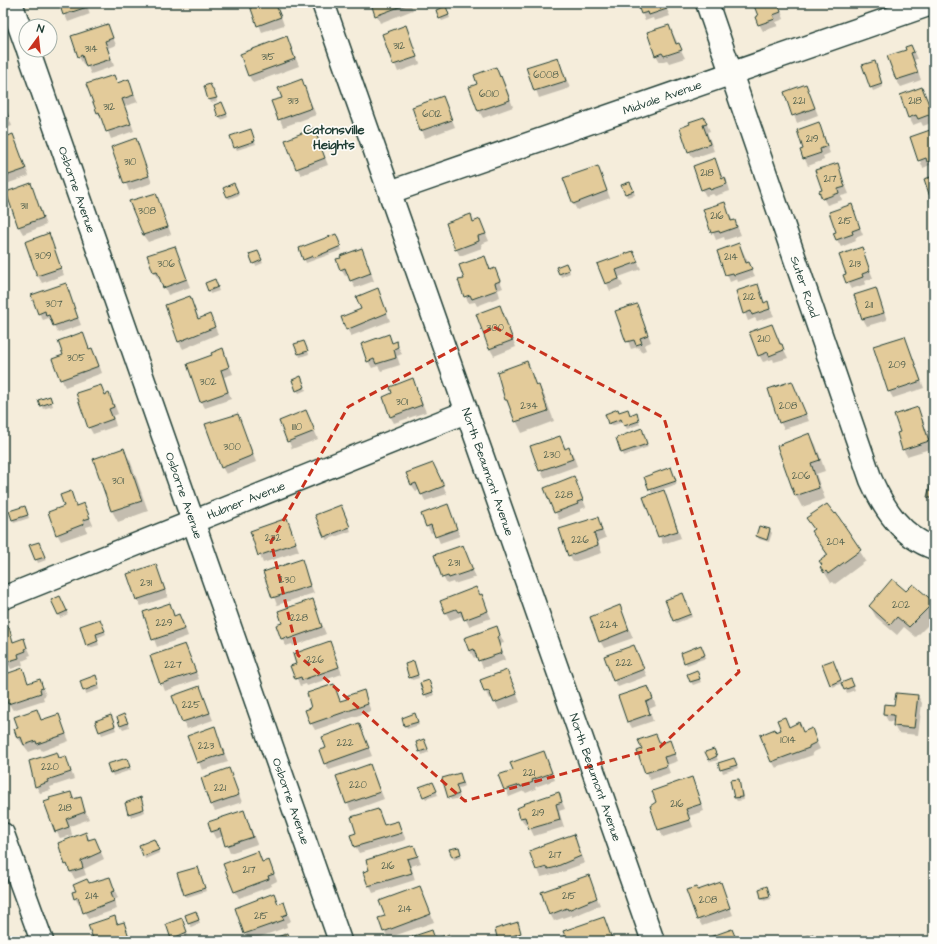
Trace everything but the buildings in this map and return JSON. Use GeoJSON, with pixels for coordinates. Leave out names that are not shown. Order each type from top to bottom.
{"type":"FeatureCollection","features":[{"type":"Feature","properties":{"kind":"street"},"geometry":{"type":"LineString","coordinates":[[11,3],[18,23]]}},
{"type":"Feature","properties":{"kind":"street","name":"North Beaumont Avenue"},"geometry":{"type":"LineString","coordinates":[[323,3],[653,941]]}},
{"type":"Feature","properties":{"kind":"street","name":"Suter Road"},"geometry":{"type":"LineString","coordinates":[[707,3],[871,480],[881,502],[893,520],[910,534],[934,548]]}},
{"type":"Feature","properties":{"kind":"street","name":"Midvale Avenue"},"geometry":{"type":"LineString","coordinates":[[390,192],[934,3]]}},
{"type":"Feature","properties":{"kind":"street","name":"Osborne Avenue"},"geometry":{"type":"LineString","coordinates":[[31,58],[340,941]]}},
{"type":"Feature","properties":{"kind":"street","name":"Hubner Avenue"},"geometry":{"type":"LineString","coordinates":[[3,598],[466,412]]}},
{"type":"Feature","properties":{"kind":"street"},"geometry":{"type":"LineString","coordinates":[[3,834],[42,941]]}},
{"type":"Feature","properties":{"kind":"highlighted area"},"geometry":{"type":"Polygon","coordinates":[[[494,327],[664,418],[739,672],[660,747],[465,801],[298,655],[271,542],[348,407],[494,327]]]}},
{"type":"Feature","properties":{"kind":"district","name":"Catonsville Heights"},"geometry":{"type":"Point","coordinates":[334,136]}}]}
